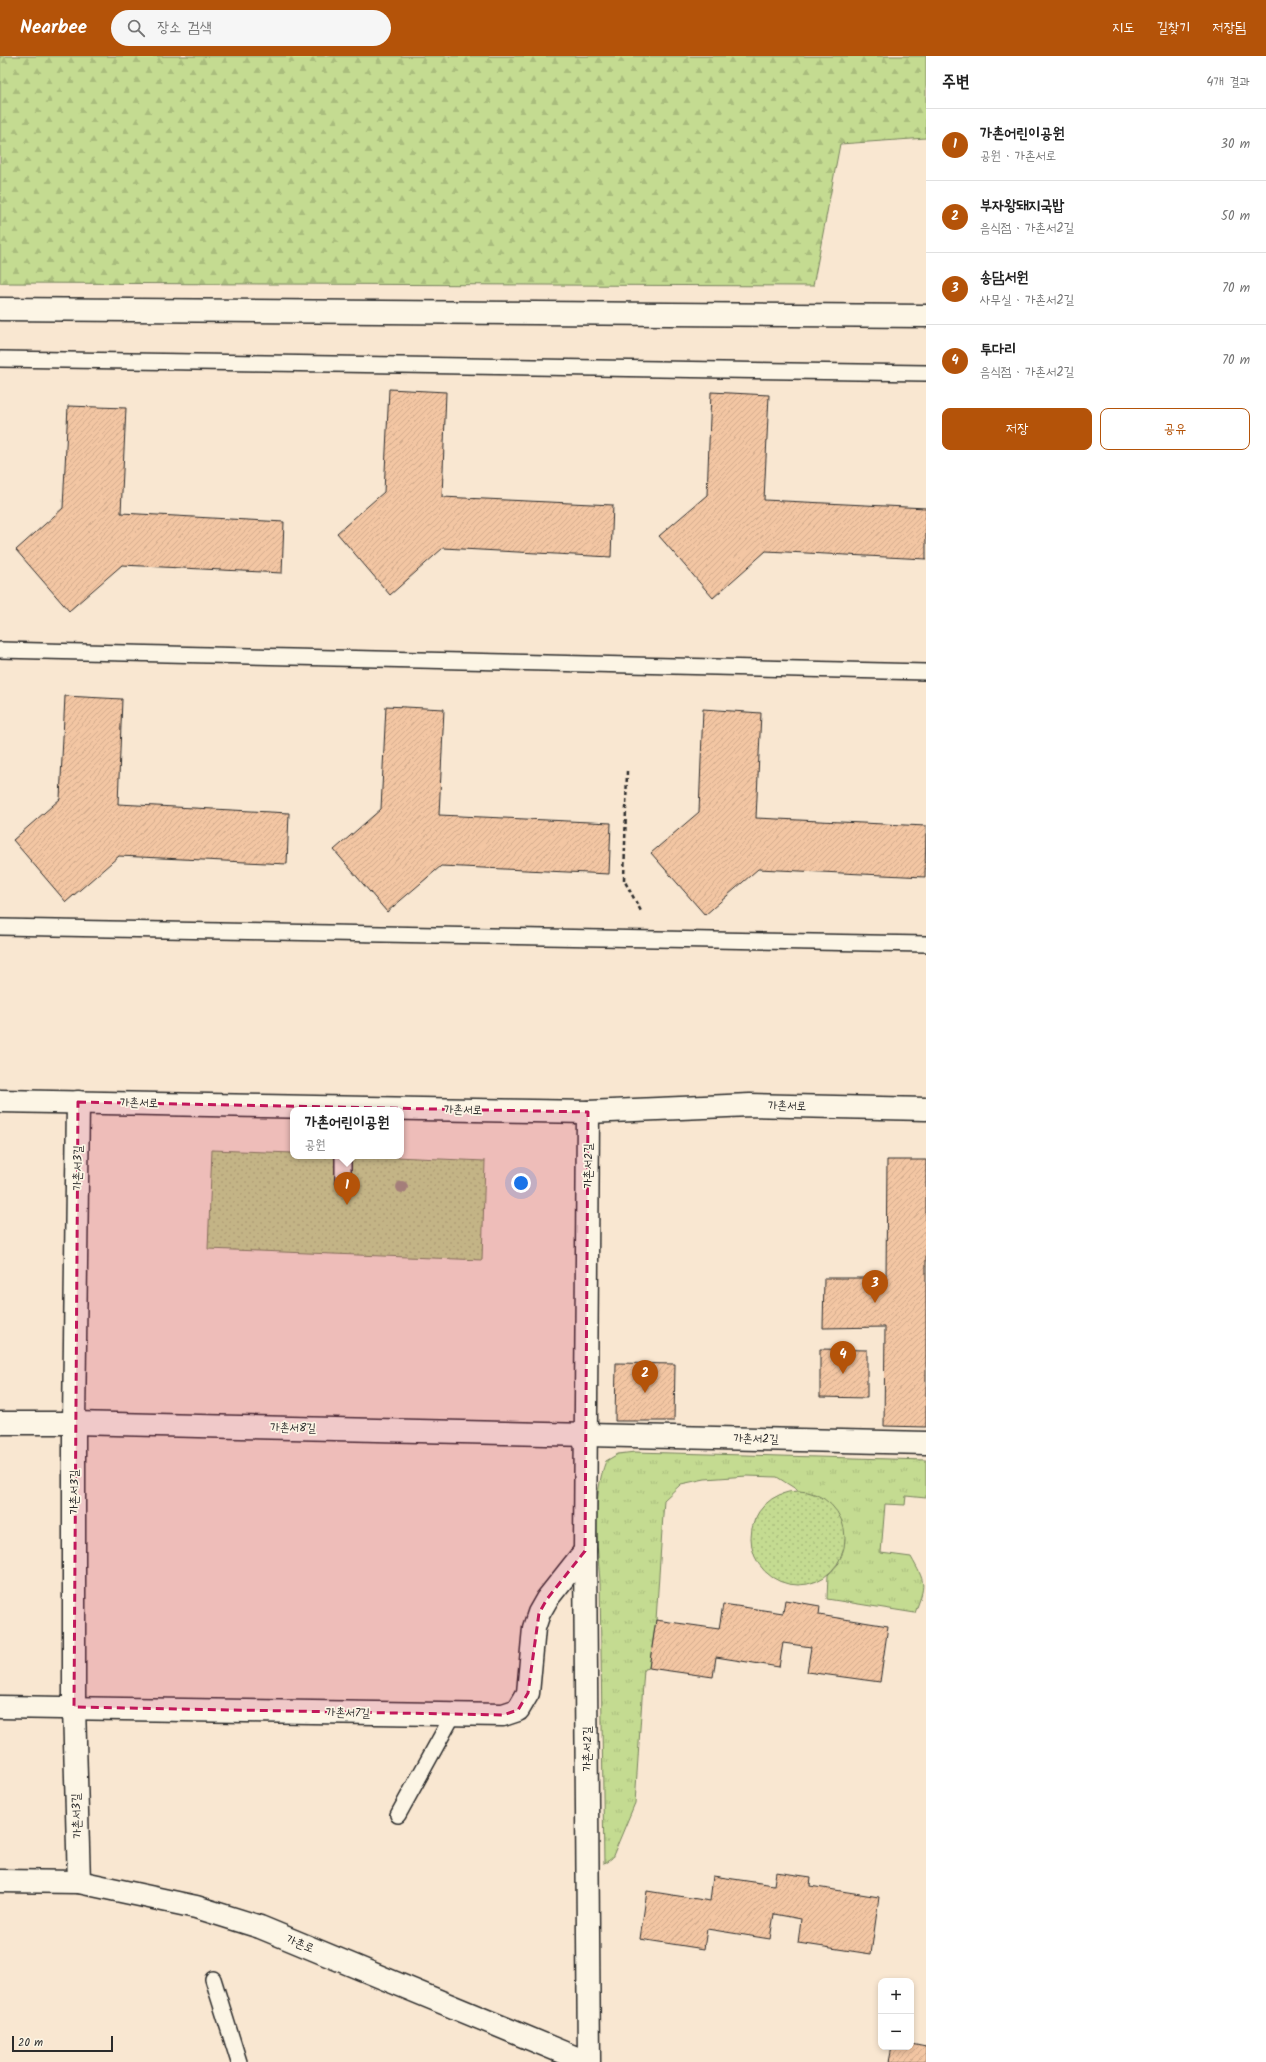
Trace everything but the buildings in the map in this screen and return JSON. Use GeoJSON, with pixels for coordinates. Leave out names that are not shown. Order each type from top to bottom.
{"type":"FeatureCollection","features":[{"type":"Feature","properties":{"kind":"street"},"geometry":{"type":"LineString","coordinates":[[0,309],[926,316]]}},
{"type":"Feature","properties":{"kind":"street","name":"가촌서로"},"geometry":{"type":"LineString","coordinates":[[0,1101],[290,1108]]}},
{"type":"Feature","properties":{"kind":"street","name":"가촌서3길"},"geometry":{"type":"LineString","coordinates":[[78,1102],[74,1423],[74,1707],[79,1882]]}},
{"type":"Feature","properties":{"kind":"street","name":"가촌서로"},"geometry":{"type":"LineString","coordinates":[[404,1110],[588,1112],[750,1105],[926,1109]]}},
{"type":"Feature","properties":{"kind":"street","name":"가촌서2길"},"geometry":{"type":"LineString","coordinates":[[588,1112],[585,1551],[588,2062]]}},
{"type":"Feature","properties":{"kind":"street","name":"가촌서8길"},"geometry":{"type":"LineString","coordinates":[[0,1423],[74,1423],[586,1436]]}},
{"type":"Feature","properties":{"kind":"street","name":"가촌서2길"},"geometry":{"type":"LineString","coordinates":[[586,1436],[926,1443]]}},
{"type":"Feature","properties":{"kind":"street","name":"가촌서7길"},"geometry":{"type":"LineString","coordinates":[[0,1707],[503,1715],[518,1710],[528,1693],[534,1628],[539,1613],[547,1598],[585,1551]]}},
{"type":"Feature","properties":{"kind":"street","name":"가촌로"},"geometry":{"type":"LineString","coordinates":[[0,1881],[79,1882],[196,1907],[260,1927],[588,2062]]}},
{"type":"Feature","properties":{"kind":"lane"},"geometry":{"type":"LineString","coordinates":[[0,359],[926,373]]}},
{"type":"Feature","properties":{"kind":"lane"},"geometry":{"type":"LineString","coordinates":[[0,650],[926,672]]}},
{"type":"Feature","properties":{"kind":"lane"},"geometry":{"type":"LineString","coordinates":[[0,927],[926,944]]}},
{"type":"Feature","properties":{"kind":"lane"},"geometry":{"type":"LineString","coordinates":[[343,1159],[343,1180]]}},
{"type":"Feature","properties":{"kind":"lane"},"geometry":{"type":"LineString","coordinates":[[398,1815],[453,1715]]}},
{"type":"Feature","properties":{"kind":"lane"},"geometry":{"type":"LineString","coordinates":[[213,1979],[239,2062]]}},
{"type":"Feature","properties":{"kind":"path"},"geometry":{"type":"LineString","coordinates":[[627,771],[624,880],[657,939]]}},
{"type":"Feature","properties":{"kind":"highlighted area"},"geometry":{"type":"Polygon","coordinates":[[[78,1102],[588,1112],[585,1551],[547,1599],[539,1613],[528,1693],[518,1710],[503,1715],[74,1707],[78,1102]]]}},
{"type":"Feature","properties":{"kind":"green space"},"geometry":{"type":"Polygon","coordinates":[[[0,56],[926,56],[926,138],[840,144],[813,286],[0,283],[0,56]]]}},
{"type":"Feature","properties":{"kind":"green space"},"geometry":{"type":"Polygon","coordinates":[[[212,1150],[290,1153],[290,1159],[404,1159],[404,1157],[485,1161],[482,1260],[208,1249],[212,1150]]]}},
{"type":"Feature","properties":{"kind":"green space"},"geometry":{"type":"Polygon","coordinates":[[[635,1452],[926,1460],[926,1498],[906,1496],[905,1505],[885,1504],[881,1553],[911,1557],[920,1573],[923,1589],[915,1613],[827,1599],[828,1575],[839,1563],[831,1505],[815,1495],[799,1491],[777,1477],[747,1476],[705,1479],[681,1484],[664,1500],[656,1620],[649,1668],[644,1669],[635,1803],[612,1858],[604,1864],[600,1581],[597,1536],[597,1505],[599,1489],[606,1461],[618,1454],[635,1452]]]}},
{"type":"Feature","properties":{"kind":"green space"},"geometry":{"type":"Polygon","coordinates":[[[798,1491],[816,1495],[831,1505],[841,1520],[845,1538],[841,1556],[831,1571],[816,1581],[798,1585],[780,1581],[765,1571],[755,1556],[751,1538],[755,1520],[765,1505],[780,1495],[798,1491]]]}},
{"type":"Feature","properties":{"kind":"place","name":"가촌어린이공원"},"geometry":{"type":"Point","coordinates":[347,1205]}},
{"type":"Feature","properties":{"kind":"place","name":"송담서원"},"geometry":{"type":"Point","coordinates":[875,1303]}},
{"type":"Feature","properties":{"kind":"place","name":"투다리"},"geometry":{"type":"Point","coordinates":[843,1374]}},
{"type":"Feature","properties":{"kind":"place","name":"부자왕돼지국밥"},"geometry":{"type":"Point","coordinates":[645,1393]}}]}
